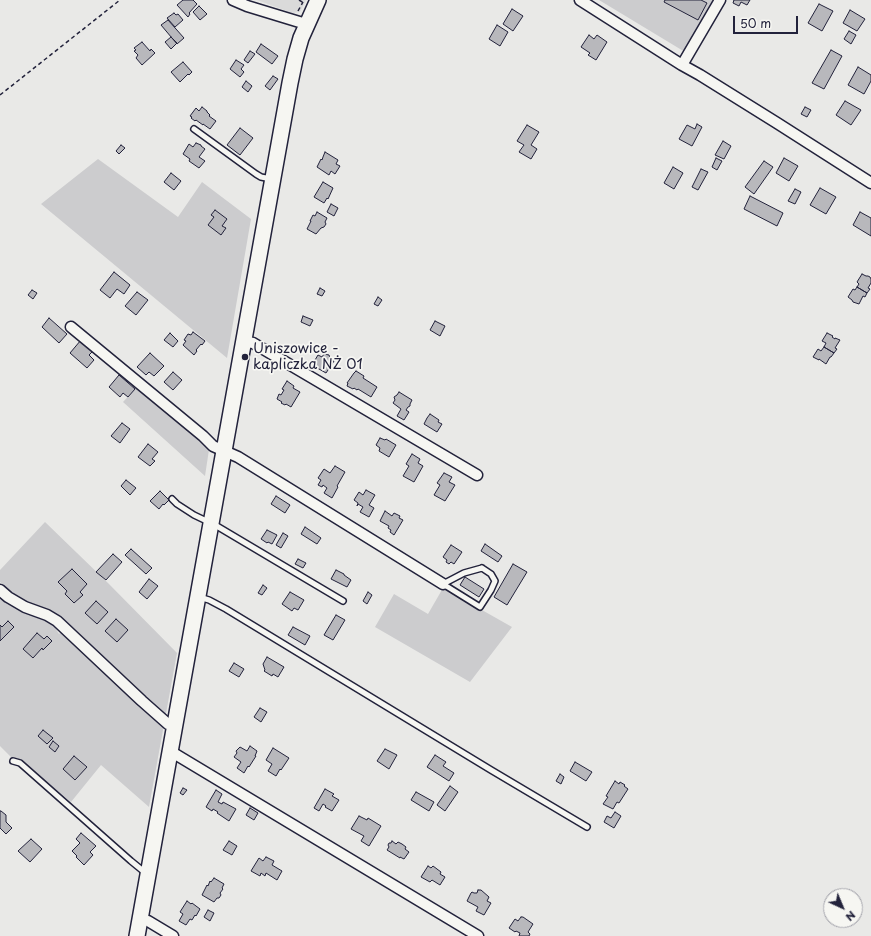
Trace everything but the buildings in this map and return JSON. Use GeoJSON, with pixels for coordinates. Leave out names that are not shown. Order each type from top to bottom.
{"type":"FeatureCollection","features":[{"type":"Feature","properties":{"kind":"street"},"geometry":{"type":"LineString","coordinates":[[232,0],[306,24]]}},
{"type":"Feature","properties":{"kind":"street"},"geometry":{"type":"LineString","coordinates":[[137,936],[292,70],[306,24],[318,0]]}},
{"type":"Feature","properties":{"kind":"street"},"geometry":{"type":"LineString","coordinates":[[580,0],[594,6],[682,65],[871,183]]}},
{"type":"Feature","properties":{"kind":"street"},"geometry":{"type":"LineString","coordinates":[[682,65],[720,0]]}},
{"type":"Feature","properties":{"kind":"street"},"geometry":{"type":"LineString","coordinates":[[70,327],[203,436],[209,443],[238,457],[443,584]]}},
{"type":"Feature","properties":{"kind":"street"},"geometry":{"type":"LineString","coordinates":[[243,341],[253,343],[477,475]]}},
{"type":"Feature","properties":{"kind":"street"},"geometry":{"type":"LineString","coordinates":[[0,590],[8,597],[25,607],[47,615],[57,621],[147,706],[168,724],[175,726]]}},
{"type":"Feature","properties":{"kind":"street"},"geometry":{"type":"LineString","coordinates":[[170,752],[478,936]]}},
{"type":"Feature","properties":{"kind":"street"},"geometry":{"type":"LineString","coordinates":[[140,918],[173,936]]}},
{"type":"Feature","properties":{"kind":"lane"},"geometry":{"type":"LineString","coordinates":[[194,129],[256,174],[272,180]]}},
{"type":"Feature","properties":{"kind":"lane"},"geometry":{"type":"LineString","coordinates":[[172,499],[194,515],[211,523],[344,601]]}},
{"type":"Feature","properties":{"kind":"lane"},"geometry":{"type":"LineString","coordinates":[[482,568],[492,574],[495,581],[480,607],[443,584],[464,573],[482,568]]}},
{"type":"Feature","properties":{"kind":"lane"},"geometry":{"type":"LineString","coordinates":[[198,597],[209,600],[226,609],[586,827]]}},
{"type":"Feature","properties":{"kind":"lane"},"geometry":{"type":"LineString","coordinates":[[13,761],[20,763],[139,868],[149,873]]}},
{"type":"Feature","properties":{"kind":"path"},"geometry":{"type":"LineString","coordinates":[[0,95],[120,0]]}},
{"type":"Feature","properties":{"kind":"shaded area"},"geometry":{"type":"Polygon","coordinates":[[[257,0],[306,0],[300,12],[292,13],[257,0]]]}},
{"type":"Feature","properties":{"kind":"shaded area"},"geometry":{"type":"Polygon","coordinates":[[[599,0],[716,0],[685,52],[599,0]]]}},
{"type":"Feature","properties":{"kind":"shaded area"},"geometry":{"type":"Polygon","coordinates":[[[98,159],[178,217],[202,182],[251,219],[227,358],[41,204],[98,159]]]}},
{"type":"Feature","properties":{"kind":"shaded area"},"geometry":{"type":"Polygon","coordinates":[[[141,383],[210,443],[205,476],[123,402],[141,383]]]}},
{"type":"Feature","properties":{"kind":"shaded area"},"geometry":{"type":"Polygon","coordinates":[[[45,522],[177,653],[149,807],[101,765],[71,802],[17,758],[14,760],[0,746],[0,595],[12,606],[22,611],[25,607],[47,615],[59,634],[66,627],[49,612],[19,598],[0,582],[0,570],[45,522]]]}},
{"type":"Feature","properties":{"kind":"shaded area"},"geometry":{"type":"Polygon","coordinates":[[[443,588],[512,627],[470,682],[375,627],[394,594],[428,614],[443,588]]]}},
{"type":"Feature","properties":{"kind":"place","name":"Uniszowice - kapliczka NŻ 01"},"geometry":{"type":"Point","coordinates":[245,357]}}]}
